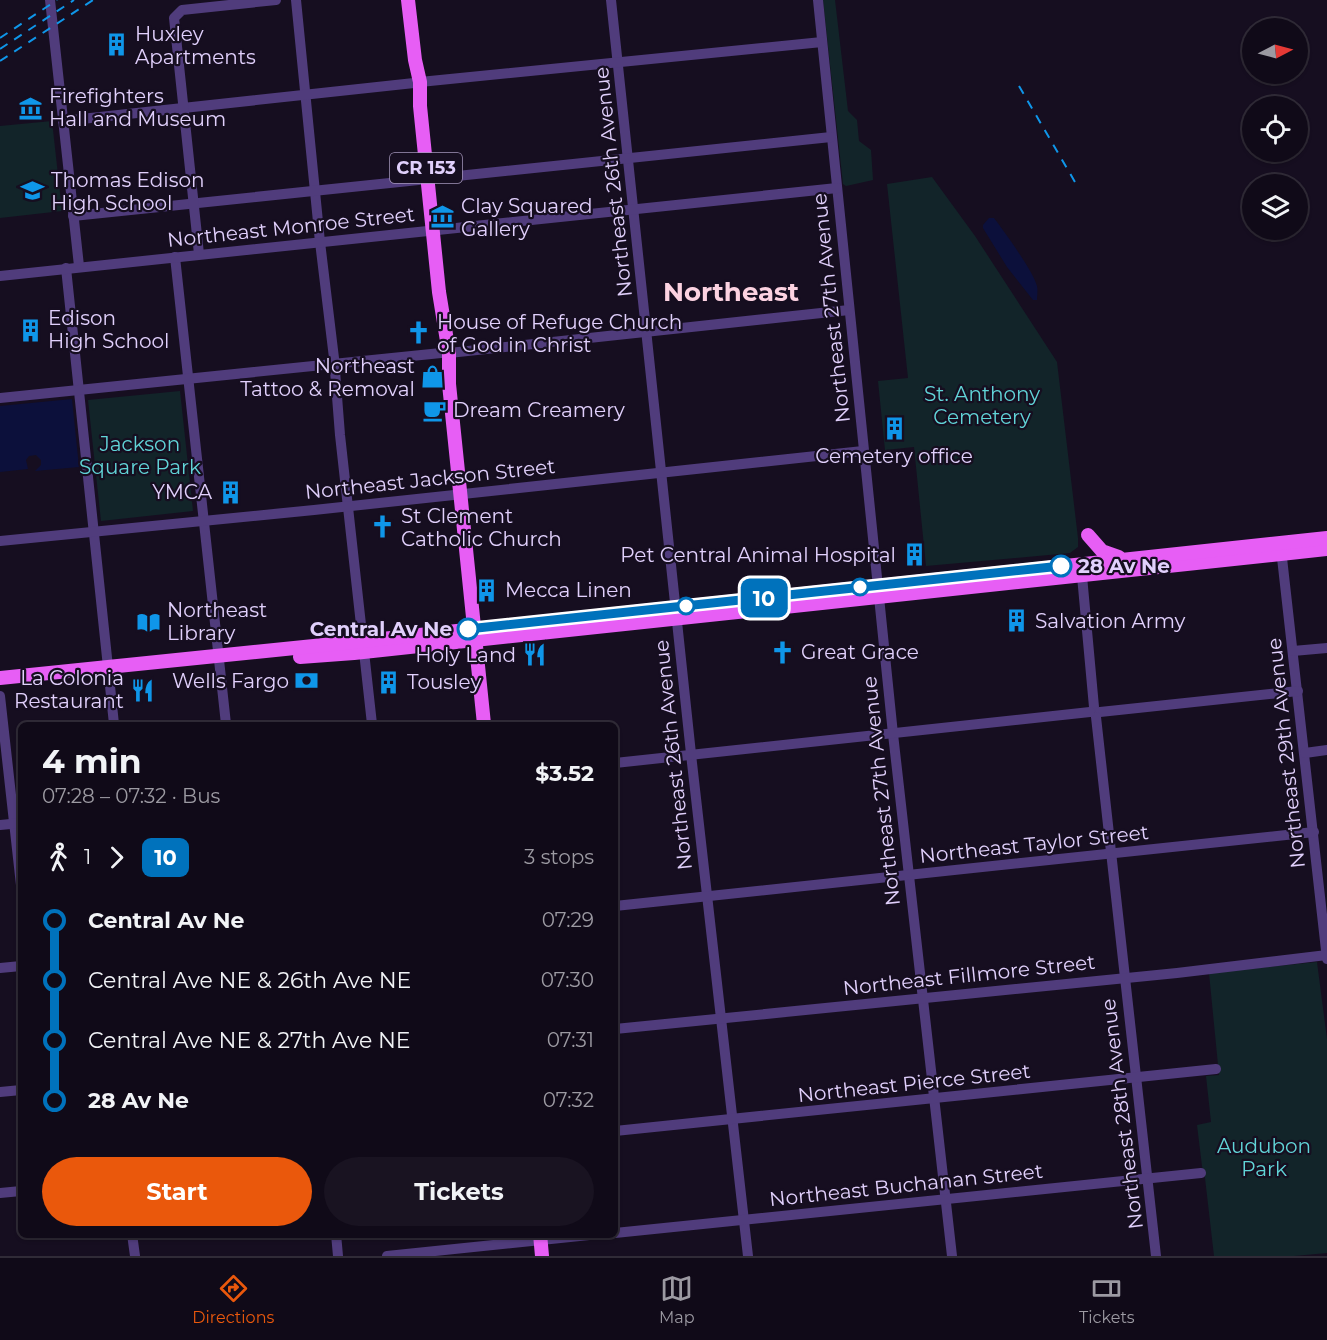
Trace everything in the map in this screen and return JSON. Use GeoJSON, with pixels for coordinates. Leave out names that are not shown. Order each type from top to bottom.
{"type":"FeatureCollection","features":[{"type":"Feature","properties":{"kind":"main road","name":"CR 153"},"geometry":{"type":"LineString","coordinates":[[408,0],[484,722]]}},
{"type":"Feature","properties":{"kind":"main road"},"geometry":{"type":"LineString","coordinates":[[1088,536],[1102,551],[1113,556],[1139,557]]}},
{"type":"Feature","properties":{"kind":"main road"},"geometry":{"type":"LineString","coordinates":[[878,591],[1082,576],[1281,548],[1327,538]]}},
{"type":"Feature","properties":{"kind":"main road"},"geometry":{"type":"LineString","coordinates":[[0,687],[108,672],[364,647],[878,591],[1139,557],[1281,548],[1327,549]]}},
{"type":"Feature","properties":{"kind":"main road"},"geometry":{"type":"LineString","coordinates":[[0,678],[108,672]]}},
{"type":"Feature","properties":{"kind":"main road"},"geometry":{"type":"LineString","coordinates":[[540,1238],[542,1256]]}},
{"type":"Feature","properties":{"kind":"street"},"geometry":{"type":"LineString","coordinates":[[50,0],[79,267]]}},
{"type":"Feature","properties":{"kind":"street"},"geometry":{"type":"LineString","coordinates":[[199,254],[174,21],[176,14],[182,10],[276,0]]}},
{"type":"Feature","properties":{"kind":"street"},"geometry":{"type":"LineString","coordinates":[[296,0],[372,722]]}},
{"type":"Feature","properties":{"kind":"street","name":"Northeast 26th Avenue"},"geometry":{"type":"LineString","coordinates":[[611,0],[706,897],[747,1256]]}},
{"type":"Feature","properties":{"kind":"street","name":"Northeast 27th Avenue"},"geometry":{"type":"LineString","coordinates":[[818,0],[893,734],[952,1256]]}},
{"type":"Feature","properties":{"kind":"street"},"geometry":{"type":"LineString","coordinates":[[63,121],[822,42]]}},
{"type":"Feature","properties":{"kind":"street"},"geometry":{"type":"LineString","coordinates":[[73,216],[831,137]]}},
{"type":"Feature","properties":{"kind":"street","name":"Northeast Monroe Street"},"geometry":{"type":"LineString","coordinates":[[0,276],[837,188]]}},
{"type":"Feature","properties":{"kind":"street"},"geometry":{"type":"LineString","coordinates":[[175,257],[226,722]]}},
{"type":"Feature","properties":{"kind":"street"},"geometry":{"type":"LineString","coordinates":[[66,268],[114,722]]}},
{"type":"Feature","properties":{"kind":"street"},"geometry":{"type":"LineString","coordinates":[[0,398],[849,310]]}},
{"type":"Feature","properties":{"kind":"street","name":"Northeast Jackson Street"},"geometry":{"type":"LineString","coordinates":[[0,541],[661,474],[863,451]]}},
{"type":"Feature","properties":{"kind":"street","name":"Northeast 29th Avenue"},"geometry":{"type":"LineString","coordinates":[[1281,548],[1327,956]]}},
{"type":"Feature","properties":{"kind":"street","name":"Northeast 28th Avenue"},"geometry":{"type":"LineString","coordinates":[[1082,576],[1110,854],[1119,914],[1156,1256]]}},
{"type":"Feature","properties":{"kind":"street"},"geometry":{"type":"LineString","coordinates":[[1293,651],[1327,648]]}},
{"type":"Feature","properties":{"kind":"street"},"geometry":{"type":"LineString","coordinates":[[618,763],[1298,691]]}},
{"type":"Feature","properties":{"kind":"street"},"geometry":{"type":"LineString","coordinates":[[0,696],[18,824],[0,825]]}},
{"type":"Feature","properties":{"kind":"street"},"geometry":{"type":"LineString","coordinates":[[1305,753],[1327,750]]}},
{"type":"Feature","properties":{"kind":"street","name":"Northeast Taylor Street"},"geometry":{"type":"LineString","coordinates":[[618,906],[1314,832]]}},
{"type":"Feature","properties":{"kind":"street"},"geometry":{"type":"LineString","coordinates":[[1315,856],[1327,855]]}},
{"type":"Feature","properties":{"kind":"street","name":"Northeast Fillmore Street"},"geometry":{"type":"LineString","coordinates":[[618,1029],[1327,956]]}},
{"type":"Feature","properties":{"kind":"street"},"geometry":{"type":"LineString","coordinates":[[0,968],[18,966]]}},
{"type":"Feature","properties":{"kind":"street","name":"Northeast Pierce Street"},"geometry":{"type":"LineString","coordinates":[[618,1131],[1216,1069]]}},
{"type":"Feature","properties":{"kind":"street"},"geometry":{"type":"LineString","coordinates":[[0,1092],[18,1090]]}},
{"type":"Feature","properties":{"kind":"street","name":"Northeast Buchanan Street"},"geometry":{"type":"LineString","coordinates":[[618,1233],[1200,1173]]}},
{"type":"Feature","properties":{"kind":"street"},"geometry":{"type":"LineString","coordinates":[[0,1194],[18,1191]]}},
{"type":"Feature","properties":{"kind":"street"},"geometry":{"type":"LineString","coordinates":[[133,1238],[135,1256]]}},
{"type":"Feature","properties":{"kind":"street"},"geometry":{"type":"LineString","coordinates":[[336,1238],[338,1256]]}},
{"type":"Feature","properties":{"kind":"street"},"geometry":{"type":"LineString","coordinates":[[387,1256],[540,1238]]}},
{"type":"Feature","properties":{"kind":"green space"},"geometry":{"type":"Polygon","coordinates":[[[823,0],[835,0],[848,111],[857,120],[859,141],[871,150],[873,180],[846,186],[843,184],[823,0]]]}},
{"type":"Feature","properties":{"kind":"green space"},"geometry":{"type":"Polygon","coordinates":[[[52,121],[62,211],[0,218],[0,126],[52,121]]]}},
{"type":"Feature","properties":{"kind":"green space","name":"St. Anthony Cemetery"},"geometry":{"type":"Polygon","coordinates":[[[932,177],[975,236],[1057,362],[1078,538],[1078,547],[1070,553],[926,566],[914,447],[885,450],[878,381],[908,378],[887,184],[932,177]]]}},
{"type":"Feature","properties":{"kind":"green space","name":"Jackson Square Park"},"geometry":{"type":"Polygon","coordinates":[[[180,391],[193,511],[101,521],[88,400],[180,391]]]}},
{"type":"Feature","properties":{"kind":"green space","name":"Audubon Park"},"geometry":{"type":"Polygon","coordinates":[[[1317,962],[1327,1039],[1327,1253],[1294,1256],[1214,1256],[1197,1125],[1211,1122],[1206,1076],[1219,1075],[1209,973],[1317,962]]]}},
{"type":"Feature","properties":{"kind":"shaded area"},"geometry":{"type":"Polygon","coordinates":[[[989,218],[994,218],[1030,271],[1037,286],[1037,300],[1033,300],[1007,267],[983,228],[989,218]]]}},
{"type":"Feature","properties":{"kind":"shaded area"},"geometry":{"type":"Polygon","coordinates":[[[72,399],[79,467],[35,471],[41,465],[41,460],[36,455],[29,456],[26,460],[28,469],[0,472],[0,406],[72,399]]]}},
{"type":"Feature","properties":{"kind":"railway"},"geometry":{"type":"LineString","coordinates":[[0,38],[57,0]]}},
{"type":"Feature","properties":{"kind":"railway"},"geometry":{"type":"LineString","coordinates":[[0,49],[74,0]]}},
{"type":"Feature","properties":{"kind":"railway"},"geometry":{"type":"LineString","coordinates":[[0,61],[93,0]]}},
{"type":"Feature","properties":{"kind":"railway"},"geometry":{"type":"LineString","coordinates":[[1019,86],[1075,182]]}},
{"type":"Feature","properties":{"kind":"bus line","name":"10"},"geometry":{"type":"LineString","coordinates":[[468,629],[1061,566]]}},
{"type":"Feature","properties":{"kind":"place","name":"Huxley Apartments"},"geometry":{"type":"Point","coordinates":[117,45]}},
{"type":"Feature","properties":{"kind":"place","name":"Firefighters Hall and Museum"},"geometry":{"type":"Point","coordinates":[31,108]}},
{"type":"Feature","properties":{"kind":"place","name":"Thomas Edison High School"},"geometry":{"type":"Point","coordinates":[33,191]}},
{"type":"Feature","properties":{"kind":"place","name":"Clay Squared Gallery"},"geometry":{"type":"Point","coordinates":[443,217]}},
{"type":"Feature","properties":{"kind":"place","name":"Edison High School"},"geometry":{"type":"Point","coordinates":[30,330]}},
{"type":"Feature","properties":{"kind":"place","name":"House of Refuge Church of God in Christ"},"geometry":{"type":"Point","coordinates":[419,333]}},
{"type":"Feature","properties":{"kind":"place","name":"Northeast Tattoo & Removal"},"geometry":{"type":"Point","coordinates":[433,377]}},
{"type":"Feature","properties":{"kind":"place","name":"Dream Creamery"},"geometry":{"type":"Point","coordinates":[435,410]}},
{"type":"Feature","properties":{"kind":"place","name":"Cemetery office"},"geometry":{"type":"Point","coordinates":[894,429]}},
{"type":"Feature","properties":{"kind":"place","name":"YMCA"},"geometry":{"type":"Point","coordinates":[230,492]}},
{"type":"Feature","properties":{"kind":"place","name":"St Clement Catholic Church"},"geometry":{"type":"Point","coordinates":[383,527]}},
{"type":"Feature","properties":{"kind":"place","name":"Pet Central Animal Hospital"},"geometry":{"type":"Point","coordinates":[914,555]}},
{"type":"Feature","properties":{"kind":"place","name":"28 Av Ne"},"geometry":{"type":"Point","coordinates":[1061,566]}},
{"type":"Feature","properties":{"kind":"place","name":"Mecca Linen"},"geometry":{"type":"Point","coordinates":[487,590]}},
{"type":"Feature","properties":{"kind":"place","name":"Salvation Army"},"geometry":{"type":"Point","coordinates":[1017,621]}},
{"type":"Feature","properties":{"kind":"place","name":"Northeast Library"},"geometry":{"type":"Point","coordinates":[149,622]}},
{"type":"Feature","properties":{"kind":"place","name":"Central Av Ne"},"geometry":{"type":"Point","coordinates":[468,629]}},
{"type":"Feature","properties":{"kind":"place","name":"Great Grace"},"geometry":{"type":"Point","coordinates":[783,652]}},
{"type":"Feature","properties":{"kind":"place","name":"Holy Land"},"geometry":{"type":"Point","coordinates":[534,655]}},
{"type":"Feature","properties":{"kind":"place","name":"Wells Fargo"},"geometry":{"type":"Point","coordinates":[307,681]}},
{"type":"Feature","properties":{"kind":"place","name":"Tousley"},"geometry":{"type":"Point","coordinates":[389,682]}},
{"type":"Feature","properties":{"kind":"place","name":"La Colonia Restaurant"},"geometry":{"type":"Point","coordinates":[142,690]}},
{"type":"Feature","properties":{"kind":"district","name":"Northeast"},"geometry":{"type":"Point","coordinates":[731,292]}}]}
